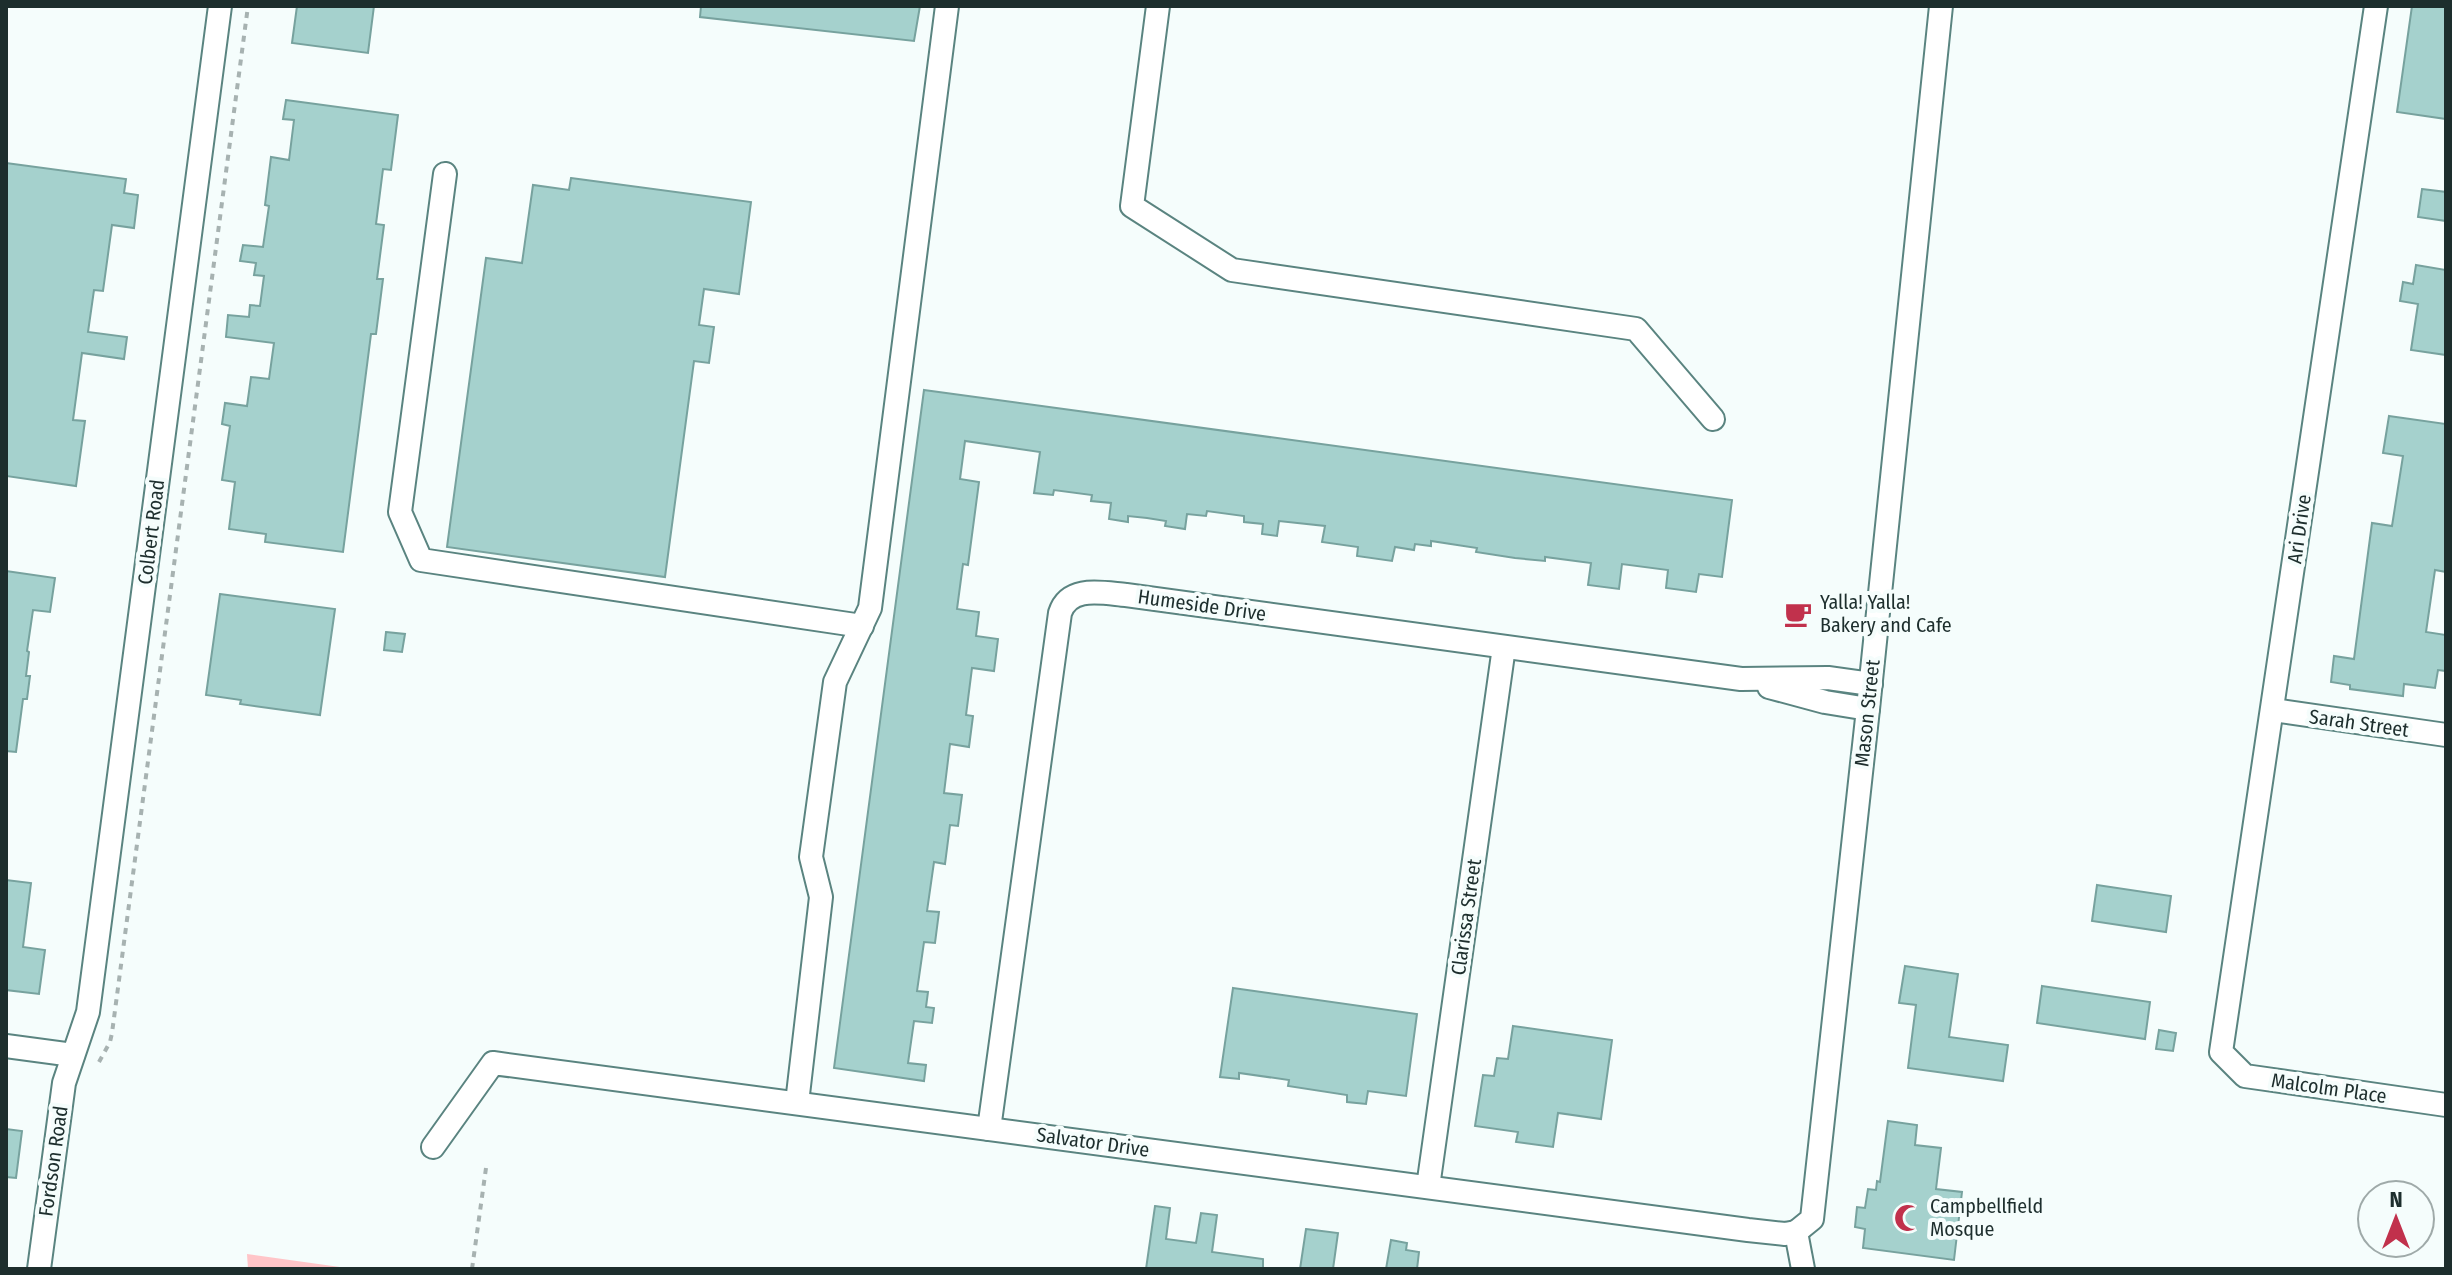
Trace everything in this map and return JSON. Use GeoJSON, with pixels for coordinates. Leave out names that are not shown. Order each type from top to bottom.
{"type":"FeatureCollection","features":[{"type":"Feature","properties":{"kind":"street","name":"Colbert Road"},"geometry":{"type":"LineString","coordinates":[[73,1055],[88,1012],[220,6]]}},
{"type":"Feature","properties":{"kind":"street"},"geometry":{"type":"LineString","coordinates":[[797,1103],[821,897],[811,857],[813,842],[835,682],[870,608],[947,6]]}},
{"type":"Feature","properties":{"kind":"street"},"geometry":{"type":"LineString","coordinates":[[1158,6],[1132,206],[1232,270],[1636,329],[1713,419]]}},
{"type":"Feature","properties":{"kind":"street","name":"Mason Street"},"geometry":{"type":"LineString","coordinates":[[1796,1232],[1812,1219],[1941,6]]}},
{"type":"Feature","properties":{"kind":"street","name":"Ari Drive"},"geometry":{"type":"LineString","coordinates":[[2221,1052],[2376,6]]}},
{"type":"Feature","properties":{"kind":"street"},"geometry":{"type":"LineString","coordinates":[[445,174],[400,512],[421,560],[862,626]]}},
{"type":"Feature","properties":{"kind":"street","name":"Humeside Drive"},"geometry":{"type":"LineString","coordinates":[[989,1129],[1060,613],[1070,597],[1095,592],[1126,595],[1741,679],[1828,678],[1871,684]]}},
{"type":"Feature","properties":{"kind":"street","name":"Clarissa Street"},"geometry":{"type":"LineString","coordinates":[[1428,1187],[1504,647]]}},
{"type":"Feature","properties":{"kind":"street"},"geometry":{"type":"LineString","coordinates":[[1741,679],[1825,702],[1868,709]]}},
{"type":"Feature","properties":{"kind":"street","name":"Sarah Street"},"geometry":{"type":"LineString","coordinates":[[2273,710],[2446,735]]}},
{"type":"Feature","properties":{"kind":"street"},"geometry":{"type":"LineString","coordinates":[[6,1046],[73,1055]]}},
{"type":"Feature","properties":{"kind":"street","name":"Malcolm Place"},"geometry":{"type":"LineString","coordinates":[[2221,1052],[2245,1076],[2446,1105]]}},
{"type":"Feature","properties":{"kind":"street","name":"Fordson Road"},"geometry":{"type":"LineString","coordinates":[[39,1269],[64,1083],[73,1055]]}},
{"type":"Feature","properties":{"kind":"street","name":"Salvator Drive"},"geometry":{"type":"LineString","coordinates":[[433,1147],[493,1063],[1785,1234],[1796,1232]]}},
{"type":"Feature","properties":{"kind":"street"},"geometry":{"type":"LineString","coordinates":[[1796,1232],[1803,1269]]}},
{"type":"Feature","properties":{"kind":"path"},"geometry":{"type":"LineString","coordinates":[[99,1062],[112,1033],[248,6]]}},
{"type":"Feature","properties":{"kind":"path"},"geometry":{"type":"LineString","coordinates":[[472,1269],[486,1168]]}},
{"type":"Feature","properties":{"kind":"shaded area"},"geometry":{"type":"Polygon","coordinates":[[[247,1254],[354,1269],[248,1269],[247,1254]]]}},
{"type":"Feature","properties":{"kind":"building"},"geometry":{"type":"Polygon","coordinates":[[[297,6],[374,6],[368,53],[292,43],[297,6]]]}},
{"type":"Feature","properties":{"kind":"building"},"geometry":{"type":"Polygon","coordinates":[[[701,6],[920,6],[914,41],[700,17],[701,6]]]}},
{"type":"Feature","properties":{"kind":"building"},"geometry":{"type":"Polygon","coordinates":[[[2412,6],[2446,6],[2446,119],[2397,112],[2412,6]]]}},
{"type":"Feature","properties":{"kind":"building"},"geometry":{"type":"Polygon","coordinates":[[[286,100],[398,115],[391,170],[383,169],[376,224],[384,225],[377,279],[383,279],[376,334],[371,334],[343,552],[265,542],[266,534],[229,529],[235,482],[222,480],[230,426],[222,424],[225,403],[247,406],[251,377],[269,379],[274,343],[226,337],[228,315],[249,317],[250,305],[260,306],[264,276],[254,275],[256,263],[240,261],[243,245],[263,247],[271,157],[289,160],[294,120],[283,119],[286,100]]]}},
{"type":"Feature","properties":{"kind":"building"},"geometry":{"type":"Polygon","coordinates":[[[6,163],[126,179],[124,193],[138,195],[134,228],[112,225],[103,291],[94,290],[88,332],[127,337],[124,359],[82,353],[73,420],[85,421],[76,486],[6,476],[6,163]]]}},
{"type":"Feature","properties":{"kind":"building"},"geometry":{"type":"Polygon","coordinates":[[[571,178],[751,202],[739,294],[704,289],[699,325],[714,327],[709,363],[694,361],[665,577],[447,547],[486,258],[522,263],[533,185],[569,190],[571,178]]]}},
{"type":"Feature","properties":{"kind":"building"},"geometry":{"type":"Polygon","coordinates":[[[2422,189],[2446,192],[2446,221],[2418,217],[2422,189]]]}},
{"type":"Feature","properties":{"kind":"building"},"geometry":{"type":"Polygon","coordinates":[[[2416,265],[2446,270],[2446,355],[2411,350],[2418,304],[2400,301],[2403,282],[2413,284],[2416,265]]]}},
{"type":"Feature","properties":{"kind":"building"},"geometry":{"type":"Polygon","coordinates":[[[924,390],[1732,500],[1722,577],[1699,574],[1696,592],[1666,588],[1668,570],[1622,564],[1619,589],[1588,585],[1591,563],[1545,557],[1545,561],[1515,558],[1431,541],[1431,546],[1415,544],[1414,550],[1395,547],[1392,561],[1357,556],[1358,547],[1322,542],[1325,526],[1279,521],[1277,536],[1262,534],[1263,524],[1244,522],[1244,516],[1207,511],[1206,516],[1187,514],[1185,529],[1165,526],[1166,521],[1147,518],[1128,516],[1128,522],[1109,519],[1111,503],[1091,501],[1092,495],[1054,490],[1053,495],[1034,493],[1040,452],[965,441],[960,479],[979,482],[968,565],[963,564],[957,609],[979,612],[976,636],[998,639],[994,671],[972,668],[966,715],[973,716],[969,747],[950,744],[944,793],[962,795],[958,826],[950,825],[945,864],[934,862],[927,911],[939,912],[935,943],[924,942],[917,991],[928,992],[926,1007],[934,1008],[932,1023],[914,1021],[908,1063],[926,1065],[924,1081],[834,1068],[924,390]]]}},
{"type":"Feature","properties":{"kind":"building"},"geometry":{"type":"Polygon","coordinates":[[[2389,416],[2446,424],[2446,572],[2435,570],[2426,632],[2446,635],[2446,671],[2438,670],[2435,688],[2404,684],[2403,696],[2350,689],[2350,685],[2331,682],[2334,656],[2354,659],[2372,523],[2392,526],[2403,456],[2383,453],[2389,416]]]}},
{"type":"Feature","properties":{"kind":"building"},"geometry":{"type":"Polygon","coordinates":[[[6,571],[55,578],[50,612],[33,610],[27,651],[26,676],[30,676],[27,699],[23,699],[16,752],[6,751],[6,571]]]}},
{"type":"Feature","properties":{"kind":"building"},"geometry":{"type":"Polygon","coordinates":[[[220,594],[335,609],[320,715],[240,704],[241,700],[206,695],[220,594]]]}},
{"type":"Feature","properties":{"kind":"building"},"geometry":{"type":"Polygon","coordinates":[[[386,632],[405,634],[402,652],[384,650],[386,632]]]}},
{"type":"Feature","properties":{"kind":"building"},"geometry":{"type":"Polygon","coordinates":[[[6,880],[31,883],[23,947],[45,950],[39,994],[6,990],[6,880]]]}},
{"type":"Feature","properties":{"kind":"building"},"geometry":{"type":"Polygon","coordinates":[[[2097,885],[2171,896],[2166,932],[2092,921],[2097,885]]]}},
{"type":"Feature","properties":{"kind":"building"},"geometry":{"type":"Polygon","coordinates":[[[1905,966],[1958,974],[1949,1037],[2008,1045],[2003,1081],[1908,1068],[1916,1005],[1899,1003],[1905,966]]]}},
{"type":"Feature","properties":{"kind":"building"},"geometry":{"type":"Polygon","coordinates":[[[2042,986],[2150,1002],[2145,1039],[2037,1023],[2042,986]]]}},
{"type":"Feature","properties":{"kind":"building"},"geometry":{"type":"Polygon","coordinates":[[[1233,988],[1417,1014],[1406,1096],[1368,1091],[1366,1104],[1347,1102],[1347,1095],[1288,1086],[1289,1080],[1239,1073],[1239,1079],[1220,1077],[1233,988]]]}},
{"type":"Feature","properties":{"kind":"building"},"geometry":{"type":"Polygon","coordinates":[[[1513,1026],[1612,1040],[1601,1119],[1558,1113],[1553,1147],[1516,1142],[1518,1132],[1475,1126],[1483,1075],[1494,1076],[1497,1058],[1508,1059],[1513,1026]]]}},
{"type":"Feature","properties":{"kind":"building"},"geometry":{"type":"Polygon","coordinates":[[[2159,1030],[2176,1033],[2173,1051],[2156,1049],[2159,1030]]]}},
{"type":"Feature","properties":{"kind":"building","name":"Campbellfield Mosque"},"geometry":{"type":"Polygon","coordinates":[[[1888,1121],[1917,1125],[1915,1145],[1941,1148],[1936,1189],[1962,1192],[1954,1260],[1863,1248],[1865,1229],[1855,1227],[1857,1207],[1865,1208],[1868,1189],[1876,1190],[1877,1181],[1880,1182],[1888,1121]]]}},
{"type":"Feature","properties":{"kind":"building"},"geometry":{"type":"Polygon","coordinates":[[[6,1129],[22,1131],[16,1178],[6,1177],[6,1129]]]}},
{"type":"Feature","properties":{"kind":"building"},"geometry":{"type":"Polygon","coordinates":[[[1155,1206],[1170,1208],[1166,1239],[1196,1243],[1201,1213],[1217,1215],[1212,1252],[1263,1259],[1263,1269],[1146,1269],[1155,1206]]]}},
{"type":"Feature","properties":{"kind":"building"},"geometry":{"type":"Polygon","coordinates":[[[1306,1229],[1338,1233],[1333,1269],[1300,1269],[1306,1229]]]}},
{"type":"Feature","properties":{"kind":"building"},"geometry":{"type":"Polygon","coordinates":[[[1391,1240],[1407,1243],[1406,1250],[1419,1252],[1417,1269],[1386,1269],[1391,1240]]]}},
{"type":"Feature","properties":{"kind":"place","name":"Yalla! Yalla! Bakery and Cafe"},"geometry":{"type":"Point","coordinates":[1798,614]}},
{"type":"Feature","properties":{"kind":"place","name":"Campbellfield Mosque"},"geometry":{"type":"Point","coordinates":[1908,1218]}}]}
